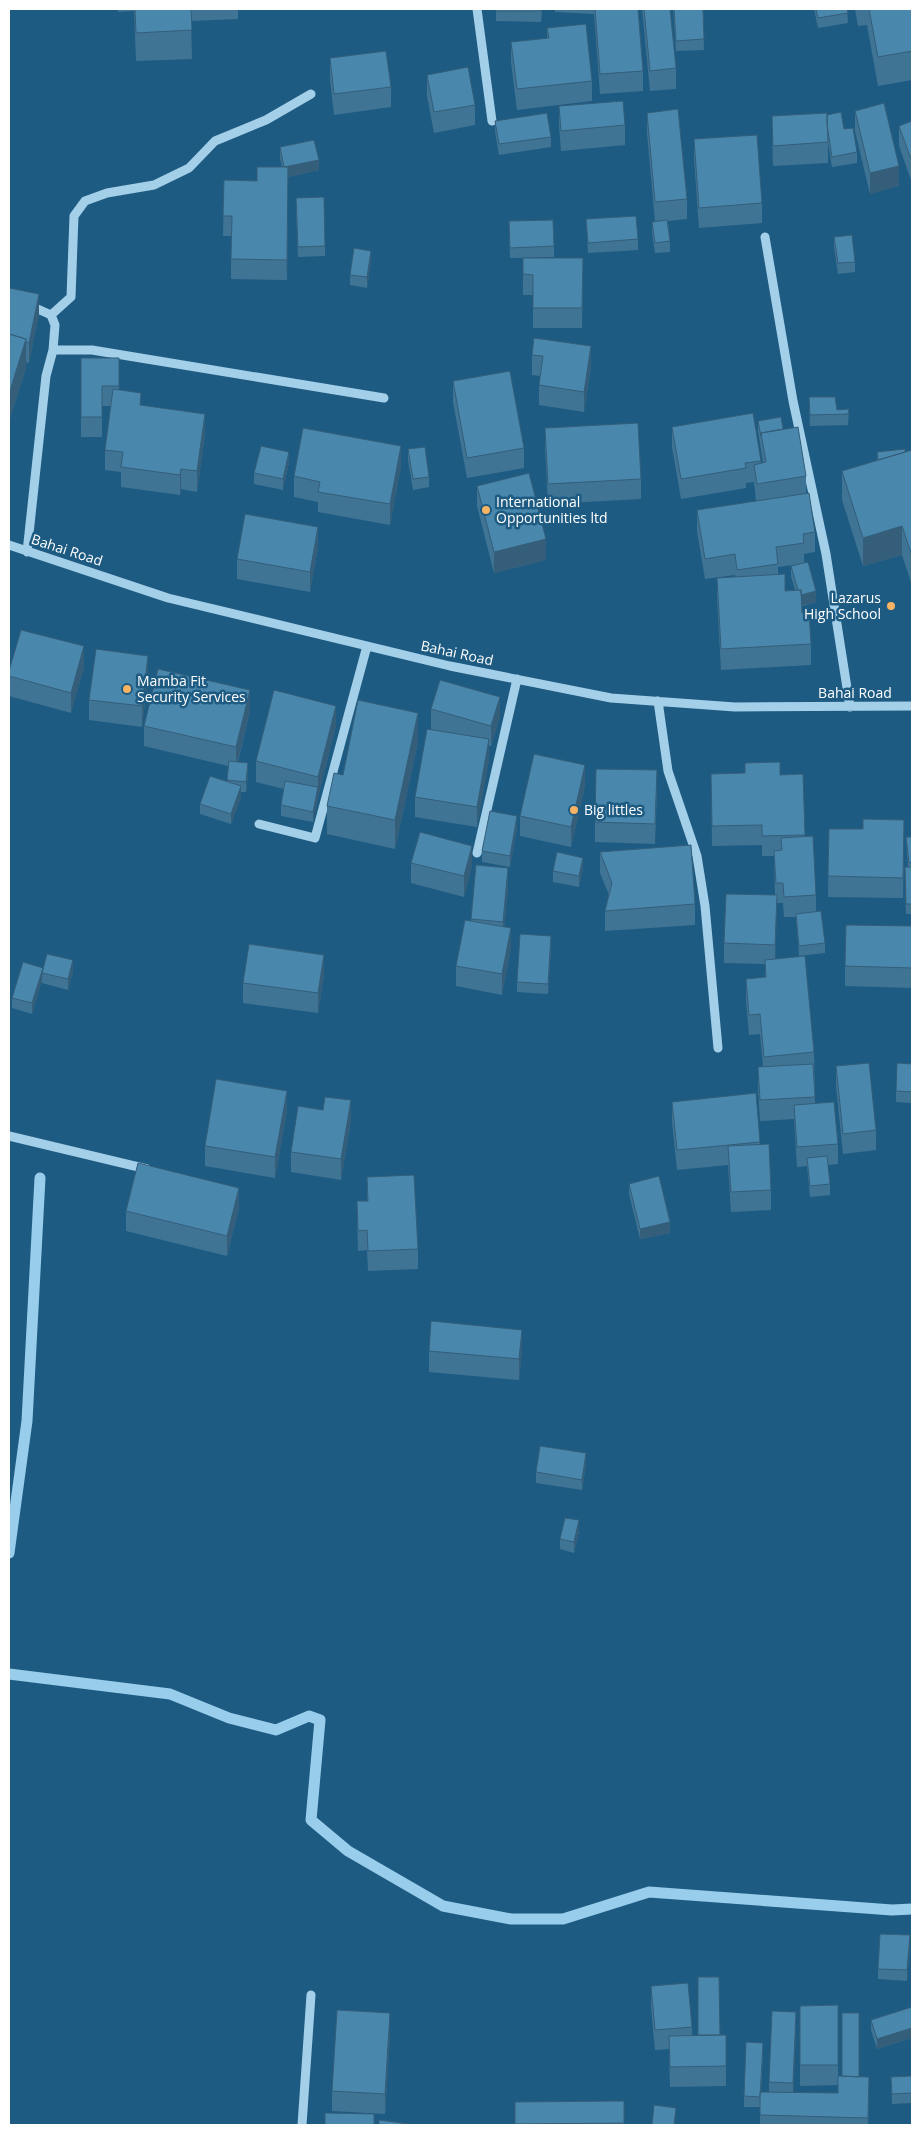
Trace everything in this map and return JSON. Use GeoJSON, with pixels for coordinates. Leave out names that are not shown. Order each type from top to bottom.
{"type":"FeatureCollection","features":[{"type":"Feature","properties":{"kind":"street"},"geometry":{"type":"LineString","coordinates":[[477,9],[492,121]]}},
{"type":"Feature","properties":{"kind":"street"},"geometry":{"type":"LineString","coordinates":[[51,315],[71,297],[74,216],[85,201],[107,193],[154,185],[189,168],[215,141],[266,120],[311,94]]}},
{"type":"Feature","properties":{"kind":"street"},"geometry":{"type":"LineString","coordinates":[[765,236],[793,401],[826,554],[850,707]]}},
{"type":"Feature","properties":{"kind":"street"},"geometry":{"type":"LineString","coordinates":[[9,296],[51,315],[54,325],[53,350],[46,376],[27,552]]}},
{"type":"Feature","properties":{"kind":"street"},"geometry":{"type":"LineString","coordinates":[[53,350],[92,350],[384,398]]}},
{"type":"Feature","properties":{"kind":"street","name":"Bahai Road"},"geometry":{"type":"LineString","coordinates":[[9,545],[168,598],[450,666],[611,698],[735,707],[912,706]]}},
{"type":"Feature","properties":{"kind":"street"},"geometry":{"type":"LineString","coordinates":[[259,824],[315,838],[367,646]]}},
{"type":"Feature","properties":{"kind":"street"},"geometry":{"type":"LineString","coordinates":[[476,853],[517,679]]}},
{"type":"Feature","properties":{"kind":"street"},"geometry":{"type":"LineString","coordinates":[[658,701],[668,771],[698,864],[705,906],[718,1048]]}},
{"type":"Feature","properties":{"kind":"street"},"geometry":{"type":"LineString","coordinates":[[9,1136],[160,1173]]}},
{"type":"Feature","properties":{"kind":"street"},"geometry":{"type":"LineString","coordinates":[[302,2125],[311,1995]]}},
{"type":"Feature","properties":{"kind":"building"},"geometry":{"type":"Polygon","coordinates":[[[135,9],[191,9],[192,30],[136,33],[135,9]]]}},
{"type":"Feature","properties":{"kind":"building"},"geometry":{"type":"Polygon","coordinates":[[[496,9],[541,9],[541,11],[496,11],[496,9]]]}},
{"type":"Feature","properties":{"kind":"building"},"geometry":{"type":"Polygon","coordinates":[[[595,9],[638,9],[643,71],[600,74],[595,9]]]}},
{"type":"Feature","properties":{"kind":"building"},"geometry":{"type":"Polygon","coordinates":[[[644,9],[670,9],[676,68],[650,71],[644,9]]]}},
{"type":"Feature","properties":{"kind":"building"},"geometry":{"type":"Polygon","coordinates":[[[674,9],[703,9],[704,39],[676,41],[674,9]]]}},
{"type":"Feature","properties":{"kind":"building"},"geometry":{"type":"Polygon","coordinates":[[[816,9],[847,9],[848,13],[818,18],[816,9]]]}},
{"type":"Feature","properties":{"kind":"building"},"geometry":{"type":"Polygon","coordinates":[[[869,9],[912,9],[912,51],[878,57],[869,9]]]}},
{"type":"Feature","properties":{"kind":"building"},"geometry":{"type":"Polygon","coordinates":[[[586,24],[592,81],[517,89],[511,42],[549,38],[547,28],[586,24]]]}},
{"type":"Feature","properties":{"kind":"building"},"geometry":{"type":"Polygon","coordinates":[[[386,51],[391,87],[334,94],[330,58],[386,51]]]}},
{"type":"Feature","properties":{"kind":"building"},"geometry":{"type":"Polygon","coordinates":[[[468,67],[475,105],[434,112],[427,75],[468,67]]]}},
{"type":"Feature","properties":{"kind":"building"},"geometry":{"type":"Polygon","coordinates":[[[623,101],[625,125],[561,131],[559,106],[623,101]]]}},
{"type":"Feature","properties":{"kind":"building"},"geometry":{"type":"Polygon","coordinates":[[[884,103],[899,166],[870,173],[855,111],[884,103]]]}},
{"type":"Feature","properties":{"kind":"building"},"geometry":{"type":"Polygon","coordinates":[[[678,109],[687,199],[655,202],[647,113],[678,109]]]}},
{"type":"Feature","properties":{"kind":"building"},"geometry":{"type":"Polygon","coordinates":[[[841,112],[844,129],[853,128],[857,152],[832,157],[827,115],[841,112]]]}},
{"type":"Feature","properties":{"kind":"building"},"geometry":{"type":"Polygon","coordinates":[[[547,113],[551,137],[499,144],[495,121],[547,113]]]}},
{"type":"Feature","properties":{"kind":"building"},"geometry":{"type":"Polygon","coordinates":[[[827,113],[828,142],[773,146],[772,116],[827,113]]]}},
{"type":"Feature","properties":{"kind":"building"},"geometry":{"type":"Polygon","coordinates":[[[912,121],[912,162],[899,126],[912,121]]]}},
{"type":"Feature","properties":{"kind":"building"},"geometry":{"type":"Polygon","coordinates":[[[757,135],[762,203],[699,208],[694,139],[757,135]]]}},
{"type":"Feature","properties":{"kind":"building"},"geometry":{"type":"Polygon","coordinates":[[[314,140],[319,160],[284,167],[280,147],[314,140]]]}},
{"type":"Feature","properties":{"kind":"building"},"geometry":{"type":"Polygon","coordinates":[[[257,167],[288,167],[287,260],[231,259],[232,216],[223,216],[224,180],[257,181],[257,167]]]}},
{"type":"Feature","properties":{"kind":"building"},"geometry":{"type":"Polygon","coordinates":[[[324,197],[325,246],[298,247],[296,198],[324,197]]]}},
{"type":"Feature","properties":{"kind":"building"},"geometry":{"type":"Polygon","coordinates":[[[636,216],[638,239],[588,243],[586,219],[636,216]]]}},
{"type":"Feature","properties":{"kind":"building"},"geometry":{"type":"Polygon","coordinates":[[[553,220],[554,246],[510,248],[509,221],[553,220]]]}},
{"type":"Feature","properties":{"kind":"building"},"geometry":{"type":"Polygon","coordinates":[[[667,220],[670,241],[655,243],[652,222],[667,220]]]}},
{"type":"Feature","properties":{"kind":"building"},"geometry":{"type":"Polygon","coordinates":[[[852,235],[855,262],[838,263],[834,237],[852,235]]]}},
{"type":"Feature","properties":{"kind":"building"},"geometry":{"type":"Polygon","coordinates":[[[354,248],[371,251],[367,277],[350,275],[354,248]]]}},
{"type":"Feature","properties":{"kind":"building"},"geometry":{"type":"Polygon","coordinates":[[[523,258],[583,258],[582,308],[533,308],[533,275],[523,274],[523,258]]]}},
{"type":"Feature","properties":{"kind":"building"},"geometry":{"type":"Polygon","coordinates":[[[9,288],[39,294],[29,343],[26,342],[26,339],[9,334],[9,288]]]}},
{"type":"Feature","properties":{"kind":"building"},"geometry":{"type":"Polygon","coordinates":[[[9,334],[26,339],[9,394],[9,334]]]}},
{"type":"Feature","properties":{"kind":"building"},"geometry":{"type":"Polygon","coordinates":[[[534,338],[591,346],[584,392],[539,385],[543,356],[532,355],[534,338]]]}},
{"type":"Feature","properties":{"kind":"building"},"geometry":{"type":"Polygon","coordinates":[[[81,358],[119,358],[119,386],[102,386],[102,417],[81,417],[81,358]]]}},
{"type":"Feature","properties":{"kind":"building"},"geometry":{"type":"Polygon","coordinates":[[[510,371],[524,448],[467,458],[453,381],[510,371]]]}},
{"type":"Feature","properties":{"kind":"building"},"geometry":{"type":"Polygon","coordinates":[[[113,389],[141,393],[140,405],[205,414],[197,471],[181,469],[180,475],[121,467],[123,452],[105,450],[113,389]]]}},
{"type":"Feature","properties":{"kind":"building"},"geometry":{"type":"Polygon","coordinates":[[[809,397],[835,397],[837,410],[849,409],[848,414],[810,415],[809,397]]]}},
{"type":"Feature","properties":{"kind":"building"},"geometry":{"type":"Polygon","coordinates":[[[753,413],[761,461],[745,463],[746,468],[681,479],[672,427],[753,413]]]}},
{"type":"Feature","properties":{"kind":"building"},"geometry":{"type":"Polygon","coordinates":[[[781,417],[783,429],[761,433],[761,436],[758,421],[781,417]]]}},
{"type":"Feature","properties":{"kind":"building"},"geometry":{"type":"Polygon","coordinates":[[[638,423],[641,479],[548,484],[545,428],[638,423]]]}},
{"type":"Feature","properties":{"kind":"building"},"geometry":{"type":"Polygon","coordinates":[[[798,427],[806,476],[757,484],[754,465],[766,462],[761,433],[798,427]]]}},
{"type":"Feature","properties":{"kind":"building"},"geometry":{"type":"Polygon","coordinates":[[[303,428],[401,446],[390,504],[318,492],[320,482],[294,476],[303,428]]]}},
{"type":"Feature","properties":{"kind":"building"},"geometry":{"type":"Polygon","coordinates":[[[261,446],[289,452],[283,479],[254,473],[261,446]]]}},
{"type":"Feature","properties":{"kind":"building"},"geometry":{"type":"Polygon","coordinates":[[[425,447],[429,477],[413,479],[408,449],[425,447]]]}},
{"type":"Feature","properties":{"kind":"building"},"geometry":{"type":"Polygon","coordinates":[[[905,449],[905,452],[878,460],[877,452],[905,449]]]}},
{"type":"Feature","properties":{"kind":"building"},"geometry":{"type":"Polygon","coordinates":[[[912,450],[912,556],[902,526],[863,538],[842,471],[912,450]]]}},
{"type":"Feature","properties":{"kind":"building"},"geometry":{"type":"Polygon","coordinates":[[[529,473],[546,539],[494,552],[477,486],[529,473]]]}},
{"type":"Feature","properties":{"kind":"building"},"geometry":{"type":"Polygon","coordinates":[[[809,493],[815,532],[803,534],[804,543],[776,547],[778,564],[737,570],[735,554],[705,559],[697,510],[809,493]]]}},
{"type":"Feature","properties":{"kind":"building"},"geometry":{"type":"Polygon","coordinates":[[[245,514],[318,527],[310,572],[237,559],[245,514]]]}},
{"type":"Feature","properties":{"kind":"building"},"geometry":{"type":"Polygon","coordinates":[[[808,562],[816,591],[801,595],[801,590],[798,590],[791,566],[808,562]]]}},
{"type":"Feature","properties":{"kind":"building"},"geometry":{"type":"Polygon","coordinates":[[[785,574],[785,591],[801,590],[802,613],[809,612],[811,644],[721,649],[717,578],[785,574]]]}},
{"type":"Feature","properties":{"kind":"building"},"geometry":{"type":"Polygon","coordinates":[[[21,630],[84,646],[71,693],[9,676],[21,630]]]}},
{"type":"Feature","properties":{"kind":"building"},"geometry":{"type":"Polygon","coordinates":[[[96,649],[148,656],[142,706],[89,700],[96,649]]]}},
{"type":"Feature","properties":{"kind":"building"},"geometry":{"type":"Polygon","coordinates":[[[158,669],[250,690],[236,747],[144,726],[158,669]]]}},
{"type":"Feature","properties":{"kind":"building"},"geometry":{"type":"Polygon","coordinates":[[[440,680],[500,697],[491,726],[431,709],[440,680]]]}},
{"type":"Feature","properties":{"kind":"building"},"geometry":{"type":"Polygon","coordinates":[[[274,690],[336,706],[318,777],[256,761],[274,690]]]}},
{"type":"Feature","properties":{"kind":"building"},"geometry":{"type":"Polygon","coordinates":[[[358,700],[418,713],[395,820],[327,806],[334,773],[343,775],[358,700]]]}},
{"type":"Feature","properties":{"kind":"building"},"geometry":{"type":"Polygon","coordinates":[[[427,729],[489,739],[477,807],[415,797],[427,729]]]}},
{"type":"Feature","properties":{"kind":"building"},"geometry":{"type":"Polygon","coordinates":[[[534,754],[585,765],[571,827],[520,816],[534,754]]]}},
{"type":"Feature","properties":{"kind":"building"},"geometry":{"type":"Polygon","coordinates":[[[229,761],[248,763],[246,782],[227,780],[229,761]]]}},
{"type":"Feature","properties":{"kind":"building"},"geometry":{"type":"Polygon","coordinates":[[[780,762],[780,775],[803,774],[805,835],[762,836],[762,825],[712,826],[711,774],[745,773],[745,763],[780,762]]]}},
{"type":"Feature","properties":{"kind":"building"},"geometry":{"type":"Polygon","coordinates":[[[596,769],[657,770],[655,824],[595,822],[596,769]]]}},
{"type":"Feature","properties":{"kind":"building"},"geometry":{"type":"Polygon","coordinates":[[[210,776],[241,786],[231,814],[200,804],[210,776]]]}},
{"type":"Feature","properties":{"kind":"building"},"geometry":{"type":"Polygon","coordinates":[[[285,781],[318,787],[313,812],[281,805],[285,781]]]}},
{"type":"Feature","properties":{"kind":"building"},"geometry":{"type":"Polygon","coordinates":[[[490,811],[517,816],[510,856],[482,851],[490,811]]]}},
{"type":"Feature","properties":{"kind":"building"},"geometry":{"type":"Polygon","coordinates":[[[863,819],[904,820],[903,878],[828,876],[829,829],[863,829],[863,819]]]}},
{"type":"Feature","properties":{"kind":"building"},"geometry":{"type":"Polygon","coordinates":[[[420,832],[472,846],[464,876],[411,863],[420,832]]]}},
{"type":"Feature","properties":{"kind":"building"},"geometry":{"type":"Polygon","coordinates":[[[813,836],[816,895],[784,897],[783,883],[776,883],[774,851],[782,850],[781,838],[813,836]]]}},
{"type":"Feature","properties":{"kind":"building"},"geometry":{"type":"Polygon","coordinates":[[[906,837],[912,837],[912,862],[909,863],[906,837]]]}},
{"type":"Feature","properties":{"kind":"building"},"geometry":{"type":"Polygon","coordinates":[[[691,845],[695,904],[605,911],[612,883],[600,852],[691,845]]]}},
{"type":"Feature","properties":{"kind":"building"},"geometry":{"type":"Polygon","coordinates":[[[557,852],[583,858],[579,876],[553,871],[557,852]]]}},
{"type":"Feature","properties":{"kind":"building"},"geometry":{"type":"Polygon","coordinates":[[[476,865],[508,868],[503,922],[471,919],[476,865]]]}},
{"type":"Feature","properties":{"kind":"building"},"geometry":{"type":"Polygon","coordinates":[[[905,867],[912,867],[912,904],[906,904],[905,867]]]}},
{"type":"Feature","properties":{"kind":"building"},"geometry":{"type":"Polygon","coordinates":[[[726,894],[777,895],[775,945],[724,943],[726,894]]]}},
{"type":"Feature","properties":{"kind":"building"},"geometry":{"type":"Polygon","coordinates":[[[821,911],[825,943],[799,946],[796,914],[821,911]]]}},
{"type":"Feature","properties":{"kind":"building"},"geometry":{"type":"Polygon","coordinates":[[[465,920],[511,928],[502,974],[456,966],[465,920]]]}},
{"type":"Feature","properties":{"kind":"building"},"geometry":{"type":"Polygon","coordinates":[[[846,925],[912,926],[912,968],[845,966],[846,925]]]}},
{"type":"Feature","properties":{"kind":"building"},"geometry":{"type":"Polygon","coordinates":[[[520,934],[551,936],[548,984],[517,982],[520,934]]]}},
{"type":"Feature","properties":{"kind":"building"},"geometry":{"type":"Polygon","coordinates":[[[249,944],[324,955],[318,993],[243,983],[249,944]]]}},
{"type":"Feature","properties":{"kind":"building"},"geometry":{"type":"Polygon","coordinates":[[[47,954],[73,960],[68,979],[42,973],[47,954]]]}},
{"type":"Feature","properties":{"kind":"building"},"geometry":{"type":"Polygon","coordinates":[[[805,956],[814,1052],[764,1057],[760,1014],[749,1015],[746,979],[766,977],[765,960],[805,956]]]}},
{"type":"Feature","properties":{"kind":"building"},"geometry":{"type":"Polygon","coordinates":[[[23,962],[43,968],[32,1003],[12,998],[23,962]]]}},
{"type":"Feature","properties":{"kind":"building"},"geometry":{"type":"Polygon","coordinates":[[[869,1063],[876,1130],[843,1134],[836,1066],[869,1063]]]}},
{"type":"Feature","properties":{"kind":"building"},"geometry":{"type":"Polygon","coordinates":[[[897,1063],[912,1064],[912,1092],[896,1091],[897,1063]]]}},
{"type":"Feature","properties":{"kind":"building"},"geometry":{"type":"Polygon","coordinates":[[[813,1064],[815,1097],[760,1100],[758,1067],[813,1064]]]}},
{"type":"Feature","properties":{"kind":"building"},"geometry":{"type":"Polygon","coordinates":[[[216,1079],[287,1091],[275,1157],[205,1146],[216,1079]]]}},
{"type":"Feature","properties":{"kind":"building"},"geometry":{"type":"Polygon","coordinates":[[[756,1093],[760,1142],[677,1150],[672,1102],[756,1093]]]}},
{"type":"Feature","properties":{"kind":"building"},"geometry":{"type":"Polygon","coordinates":[[[325,1097],[351,1100],[341,1159],[291,1152],[298,1106],[323,1110],[325,1097]]]}},
{"type":"Feature","properties":{"kind":"building"},"geometry":{"type":"Polygon","coordinates":[[[834,1102],[838,1144],[797,1147],[794,1105],[834,1102]]]}},
{"type":"Feature","properties":{"kind":"building"},"geometry":{"type":"Polygon","coordinates":[[[769,1144],[771,1190],[731,1192],[728,1146],[769,1144]]]}},
{"type":"Feature","properties":{"kind":"building"},"geometry":{"type":"Polygon","coordinates":[[[827,1156],[830,1184],[810,1186],[807,1158],[827,1156]]]}},
{"type":"Feature","properties":{"kind":"building"},"geometry":{"type":"Polygon","coordinates":[[[138,1163],[239,1188],[227,1236],[126,1211],[138,1163]]]}},
{"type":"Feature","properties":{"kind":"building"},"geometry":{"type":"Polygon","coordinates":[[[414,1175],[418,1249],[368,1251],[367,1230],[358,1231],[357,1201],[368,1201],[367,1177],[414,1175]]]}},
{"type":"Feature","properties":{"kind":"building"},"geometry":{"type":"Polygon","coordinates":[[[659,1176],[670,1222],[640,1229],[629,1184],[659,1176]]]}},
{"type":"Feature","properties":{"kind":"building"},"geometry":{"type":"Polygon","coordinates":[[[431,1321],[522,1330],[519,1359],[429,1351],[431,1321]]]}},
{"type":"Feature","properties":{"kind":"building"},"geometry":{"type":"Polygon","coordinates":[[[540,1446],[586,1453],[582,1480],[536,1472],[540,1446]]]}},
{"type":"Feature","properties":{"kind":"building"},"geometry":{"type":"Polygon","coordinates":[[[565,1518],[579,1520],[574,1542],[560,1539],[565,1518]]]}},
{"type":"Feature","properties":{"kind":"building"},"geometry":{"type":"Polygon","coordinates":[[[880,1934],[910,1935],[907,1970],[878,1969],[880,1934]]]}},
{"type":"Feature","properties":{"kind":"building"},"geometry":{"type":"Polygon","coordinates":[[[698,1977],[719,1977],[720,2035],[698,2035],[698,1977]]]}},
{"type":"Feature","properties":{"kind":"building"},"geometry":{"type":"Polygon","coordinates":[[[688,1983],[692,2027],[655,2030],[651,1986],[688,1983]]]}},
{"type":"Feature","properties":{"kind":"building"},"geometry":{"type":"Polygon","coordinates":[[[838,2005],[838,2065],[800,2065],[800,2006],[838,2005]]]}},
{"type":"Feature","properties":{"kind":"building"},"geometry":{"type":"Polygon","coordinates":[[[912,2007],[912,2028],[877,2039],[871,2020],[912,2007]]]}},
{"type":"Feature","properties":{"kind":"building"},"geometry":{"type":"Polygon","coordinates":[[[337,2010],[390,2013],[385,2094],[332,2091],[337,2010]]]}},
{"type":"Feature","properties":{"kind":"building"},"geometry":{"type":"Polygon","coordinates":[[[772,2011],[796,2012],[793,2083],[769,2082],[772,2011]]]}},
{"type":"Feature","properties":{"kind":"building"},"geometry":{"type":"Polygon","coordinates":[[[842,2013],[859,2013],[859,2077],[842,2076],[842,2013]]]}},
{"type":"Feature","properties":{"kind":"building"},"geometry":{"type":"Polygon","coordinates":[[[726,2035],[726,2066],[670,2067],[669,2036],[726,2035]]]}},
{"type":"Feature","properties":{"kind":"building"},"geometry":{"type":"Polygon","coordinates":[[[746,2042],[763,2043],[760,2097],[744,2096],[746,2042]]]}},
{"type":"Feature","properties":{"kind":"building"},"geometry":{"type":"Polygon","coordinates":[[[838,2076],[869,2077],[868,2118],[760,2115],[760,2092],[838,2093],[838,2076]]]}},
{"type":"Feature","properties":{"kind":"building"},"geometry":{"type":"Polygon","coordinates":[[[912,2076],[912,2093],[892,2094],[891,2077],[912,2076]]]}},
{"type":"Feature","properties":{"kind":"building"},"geometry":{"type":"Polygon","coordinates":[[[624,2101],[624,2123],[515,2124],[515,2102],[624,2101]]]}},
{"type":"Feature","properties":{"kind":"building"},"geometry":{"type":"Polygon","coordinates":[[[654,2105],[676,2108],[674,2125],[652,2125],[654,2105]]]}},
{"type":"Feature","properties":{"kind":"building"},"geometry":{"type":"Polygon","coordinates":[[[325,2113],[374,2114],[374,2125],[325,2125],[325,2113]]]}},
{"type":"Feature","properties":{"kind":"building"},"geometry":{"type":"Polygon","coordinates":[[[379,2120],[416,2125],[379,2125],[379,2120]]]}},
{"type":"Feature","properties":{"kind":"waterway"},"geometry":{"type":"LineString","coordinates":[[9,1553],[27,1421],[40,1178]]}},
{"type":"Feature","properties":{"kind":"waterway"},"geometry":{"type":"LineString","coordinates":[[9,1674],[170,1694],[229,1718],[276,1730],[309,1716],[320,1720],[311,1820],[348,1851],[443,1906],[511,1919],[563,1919],[649,1892],[892,1910],[912,1909]]}},
{"type":"Feature","properties":{"kind":"place","name":"International Opportunities ltd"},"geometry":{"type":"Point","coordinates":[486,510]}},
{"type":"Feature","properties":{"kind":"place","name":"Lazarus High School"},"geometry":{"type":"Point","coordinates":[891,606]}},
{"type":"Feature","properties":{"kind":"place","name":"Mamba Fit Security Services"},"geometry":{"type":"Point","coordinates":[127,689]}},
{"type":"Feature","properties":{"kind":"place","name":"Big littles"},"geometry":{"type":"Point","coordinates":[574,810]}}]}
